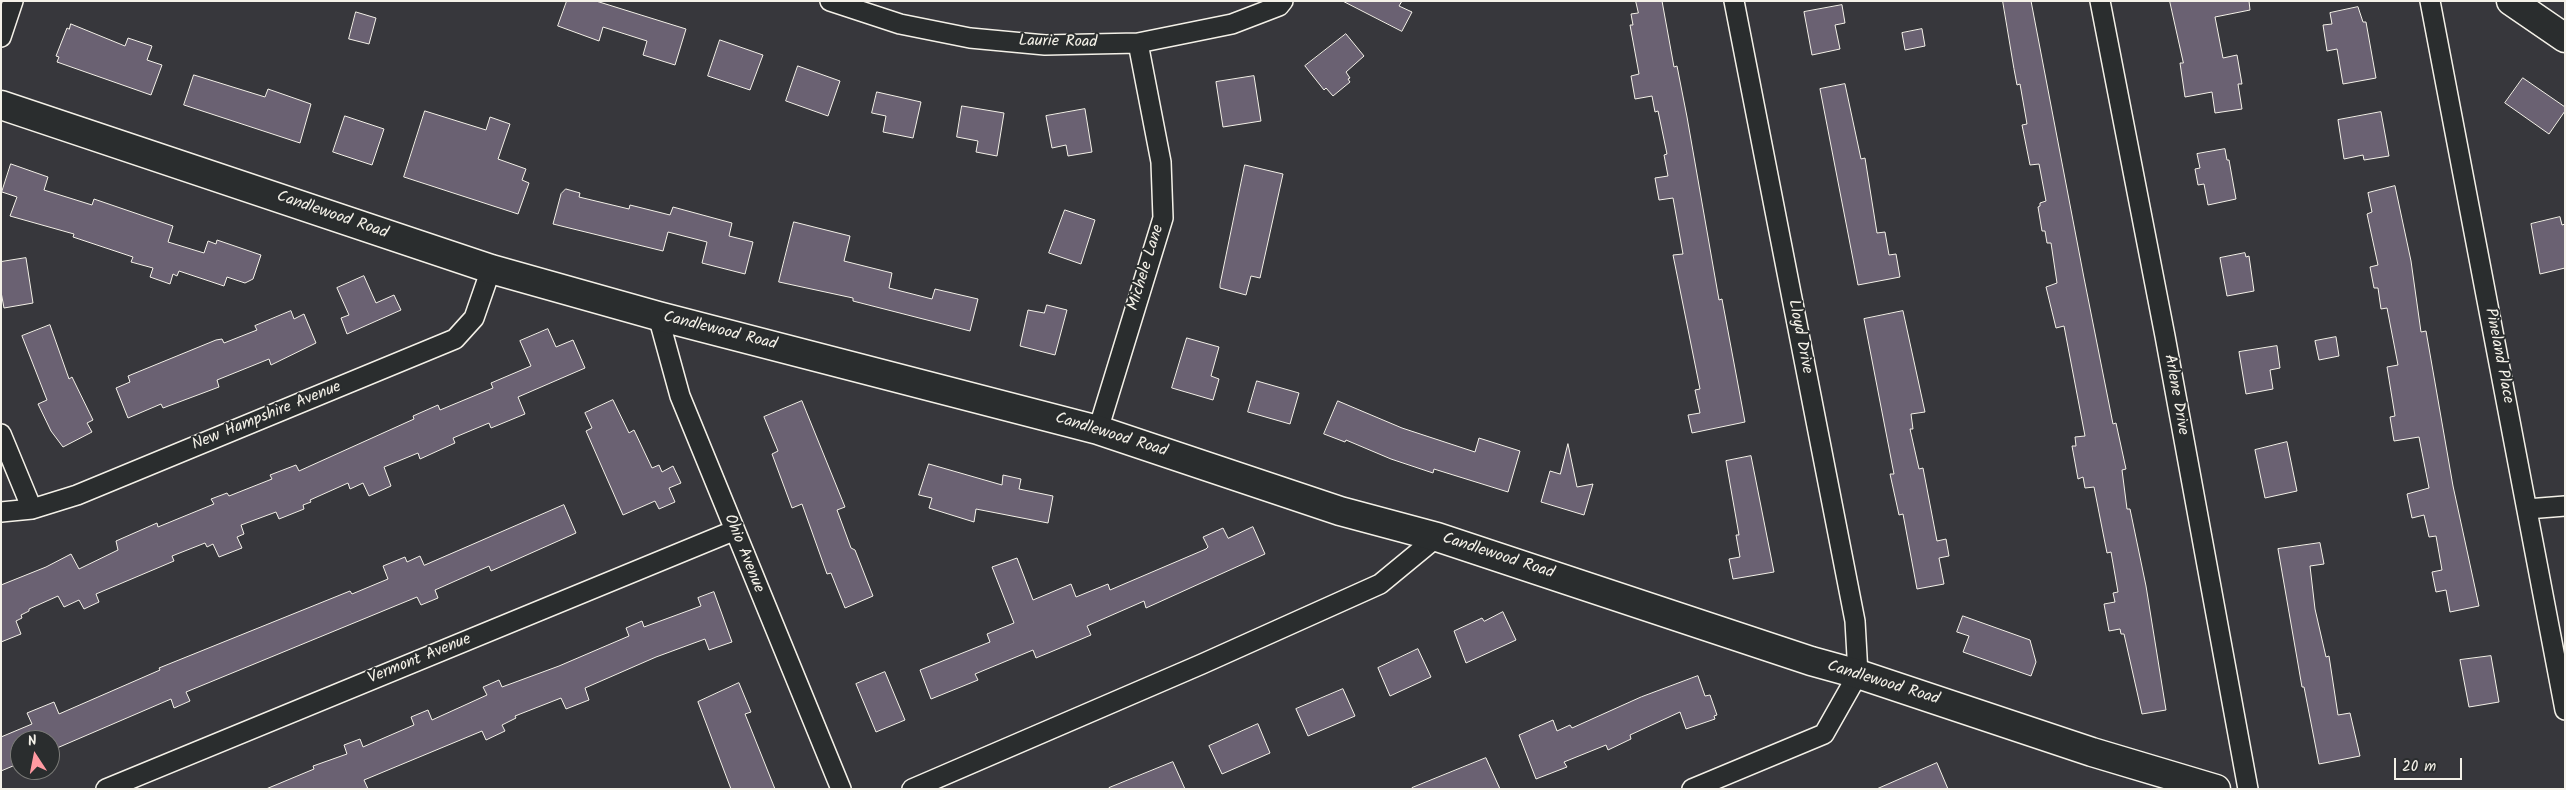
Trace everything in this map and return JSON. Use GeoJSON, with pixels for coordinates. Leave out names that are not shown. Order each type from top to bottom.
{"type":"FeatureCollection","features":[{"type":"Feature","properties":{"kind":"street"},"geometry":{"type":"LineString","coordinates":[[1,37],[13,1]]}},
{"type":"Feature","properties":{"kind":"street","name":"Laurie Road"},"geometry":{"type":"LineString","coordinates":[[830,1],[900,24],[970,38],[1045,45],[1138,43],[1232,24],[1279,6],[1283,1]]}},
{"type":"Feature","properties":{"kind":"street","name":"Lloyd Drive"},"geometry":{"type":"LineString","coordinates":[[1734,1],[1855,621],[1858,674]]}},
{"type":"Feature","properties":{"kind":"street","name":"Arlene Drive"},"geometry":{"type":"LineString","coordinates":[[2100,1],[2248,789]]}},
{"type":"Feature","properties":{"kind":"street","name":"Pineland Place"},"geometry":{"type":"LineString","coordinates":[[2430,1],[2565,710]]}},
{"type":"Feature","properties":{"kind":"street"},"geometry":{"type":"LineString","coordinates":[[2511,1],[2565,38]]}},
{"type":"Feature","properties":{"kind":"street","name":"Michele Lane"},"geometry":{"type":"LineString","coordinates":[[1098,430],[1163,218],[1161,162],[1138,43]]}},
{"type":"Feature","properties":{"kind":"street","name":"Candlewood Road"},"geometry":{"type":"LineString","coordinates":[[1,105],[491,269],[658,316],[1098,430],[1340,511],[1437,537],[1811,662],[1858,674],[2092,752],[2216,789]]}},
{"type":"Feature","properties":{"kind":"street","name":"New Hampshire Avenue"},"geometry":{"type":"LineString","coordinates":[[1,512],[32,509],[77,494],[455,339],[474,318],[491,269]]}},
{"type":"Feature","properties":{"kind":"street","name":"Ohio Avenue"},"geometry":{"type":"LineString","coordinates":[[658,316],[680,396],[733,531],[841,789]]}},
{"type":"Feature","properties":{"kind":"street"},"geometry":{"type":"LineString","coordinates":[[1,434],[32,509]]}},
{"type":"Feature","properties":{"kind":"street"},"geometry":{"type":"LineString","coordinates":[[2527,509],[2565,506]]}},
{"type":"Feature","properties":{"kind":"street","name":"Vermont Avenue"},"geometry":{"type":"LineString","coordinates":[[106,789],[733,531]]}},
{"type":"Feature","properties":{"kind":"street"},"geometry":{"type":"LineString","coordinates":[[912,789],[1202,664],[1380,584],[1437,537]]}},
{"type":"Feature","properties":{"kind":"street"},"geometry":{"type":"LineString","coordinates":[[1692,789],[1824,734],[1858,674]]}},
{"type":"Feature","properties":{"kind":"building"},"geometry":{"type":"Polygon","coordinates":[[[567,1],[596,1],[686,29],[675,65],[643,55],[647,41],[603,27],[599,41],[558,26],[567,1]]]}},
{"type":"Feature","properties":{"kind":"building"},"geometry":{"type":"Polygon","coordinates":[[[1343,1],[1402,1],[1399,6],[1412,12],[1402,31],[1343,1]]]}},
{"type":"Feature","properties":{"kind":"building"},"geometry":{"type":"Polygon","coordinates":[[[1636,1],[1662,1],[1674,67],[1677,66],[1719,300],[1722,299],[1745,422],[1692,433],[1688,415],[1700,413],[1695,390],[1700,389],[1673,255],[1683,254],[1673,198],[1659,200],[1655,178],[1668,176],[1664,155],[1667,154],[1658,111],[1655,112],[1652,96],[1635,99],[1631,76],[1639,74],[1630,25],[1633,25],[1631,14],[1638,13],[1636,1]]]}},
{"type":"Feature","properties":{"kind":"building"},"geometry":{"type":"Polygon","coordinates":[[[2003,1],[2031,1],[2113,424],[2116,423],[2126,469],[2122,470],[2127,509],[2130,509],[2146,586],[2166,710],[2142,714],[2124,634],[2121,634],[2120,629],[2109,631],[2104,604],[2115,602],[2113,593],[2118,592],[2111,552],[2107,553],[2094,487],[2085,488],[2083,477],[2078,479],[2072,446],[2076,446],[2075,437],[2085,436],[2064,326],[2056,328],[2046,287],[2057,283],[2051,243],[2047,243],[2045,231],[2042,231],[2038,207],[2040,203],[2046,201],[2039,164],[2030,165],[2022,125],[2027,124],[2020,84],[2017,85],[2003,1]]]}},
{"type":"Feature","properties":{"kind":"building"},"geometry":{"type":"Polygon","coordinates":[[[2170,1],[2249,1],[2250,10],[2215,17],[2223,58],[2237,55],[2242,84],[2238,84],[2242,109],[2215,113],[2212,92],[2185,97],[2180,63],[2183,63],[2170,1]]]}},
{"type":"Feature","properties":{"kind":"building"},"geometry":{"type":"Polygon","coordinates":[[[1842,5],[1845,23],[1835,25],[1840,49],[1812,55],[1804,12],[1842,5]]]}},
{"type":"Feature","properties":{"kind":"building"},"geometry":{"type":"Polygon","coordinates":[[[2358,7],[2363,22],[2366,22],[2376,78],[2343,84],[2337,49],[2327,51],[2323,25],[2332,24],[2330,13],[2358,7]]]}},
{"type":"Feature","properties":{"kind":"building"},"geometry":{"type":"Polygon","coordinates":[[[356,12],[376,18],[369,44],[349,39],[356,12]]]}},
{"type":"Feature","properties":{"kind":"building"},"geometry":{"type":"Polygon","coordinates":[[[71,24],[125,46],[128,38],[152,46],[147,60],[162,65],[151,95],[57,62],[59,57],[56,56],[67,28],[69,29],[71,24]]]}},
{"type":"Feature","properties":{"kind":"building"},"geometry":{"type":"Polygon","coordinates":[[[1922,29],[1925,46],[1905,50],[1902,33],[1922,29]]]}},
{"type":"Feature","properties":{"kind":"building"},"geometry":{"type":"Polygon","coordinates":[[[1346,34],[1364,56],[1346,72],[1350,82],[1333,96],[1326,88],[1324,90],[1305,66],[1346,34]]]}},
{"type":"Feature","properties":{"kind":"building"},"geometry":{"type":"Polygon","coordinates":[[[720,40],[763,55],[750,90],[708,76],[720,40]]]}},
{"type":"Feature","properties":{"kind":"building"},"geometry":{"type":"Polygon","coordinates":[[[798,66],[840,81],[828,116],[786,101],[798,66]]]}},
{"type":"Feature","properties":{"kind":"building"},"geometry":{"type":"Polygon","coordinates":[[[194,75],[265,97],[268,89],[311,104],[300,143],[184,105],[194,75]]]}},
{"type":"Feature","properties":{"kind":"building"},"geometry":{"type":"Polygon","coordinates":[[[1254,76],[1261,121],[1223,127],[1216,82],[1254,76]]]}},
{"type":"Feature","properties":{"kind":"building"},"geometry":{"type":"Polygon","coordinates":[[[2523,78],[2565,107],[2565,111],[2549,134],[2505,103],[2523,78]]]}},
{"type":"Feature","properties":{"kind":"building"},"geometry":{"type":"Polygon","coordinates":[[[1845,84],[1861,159],[1865,158],[1877,233],[1885,232],[1889,255],[1896,254],[1900,277],[1858,285],[1820,89],[1845,84]]]}},
{"type":"Feature","properties":{"kind":"building"},"geometry":{"type":"Polygon","coordinates":[[[877,92],[921,102],[913,138],[883,132],[886,116],[872,113],[877,92]]]}},
{"type":"Feature","properties":{"kind":"building"},"geometry":{"type":"Polygon","coordinates":[[[962,106],[1004,113],[997,156],[976,152],[978,141],[957,137],[962,106]]]}},
{"type":"Feature","properties":{"kind":"building"},"geometry":{"type":"Polygon","coordinates":[[[1085,109],[1092,152],[1068,156],[1066,145],[1052,148],[1046,116],[1085,109]]]}},
{"type":"Feature","properties":{"kind":"building"},"geometry":{"type":"Polygon","coordinates":[[[425,111],[486,130],[490,117],[510,124],[498,159],[526,169],[522,180],[529,183],[518,214],[404,177],[425,111]]]}},
{"type":"Feature","properties":{"kind":"building"},"geometry":{"type":"Polygon","coordinates":[[[2381,112],[2389,156],[2364,160],[2363,155],[2344,159],[2338,120],[2381,112]]]}},
{"type":"Feature","properties":{"kind":"building"},"geometry":{"type":"Polygon","coordinates":[[[345,116],[384,129],[372,165],[333,152],[345,116]]]}},
{"type":"Feature","properties":{"kind":"building"},"geometry":{"type":"Polygon","coordinates":[[[2225,149],[2227,160],[2229,160],[2236,199],[2208,205],[2204,184],[2198,185],[2195,169],[2200,168],[2197,154],[2225,149]]]}},
{"type":"Feature","properties":{"kind":"building"},"geometry":{"type":"Polygon","coordinates":[[[11,164],[48,177],[44,190],[92,205],[94,199],[173,226],[168,242],[204,253],[208,241],[216,244],[217,240],[261,255],[253,279],[245,283],[227,277],[224,286],[179,271],[177,276],[173,274],[170,284],[150,277],[153,268],[131,262],[133,257],[73,237],[74,234],[10,216],[17,197],[2,192],[11,164]]]}},
{"type":"Feature","properties":{"kind":"building"},"geometry":{"type":"Polygon","coordinates":[[[1245,165],[1283,174],[1260,278],[1251,276],[1246,295],[1220,288],[1245,165]]]}},
{"type":"Feature","properties":{"kind":"building"},"geometry":{"type":"Polygon","coordinates":[[[2395,186],[2411,261],[2421,332],[2426,331],[2453,486],[2479,606],[2450,612],[2446,590],[2436,592],[2432,572],[2442,570],[2436,536],[2429,537],[2424,515],[2412,518],[2407,494],[2429,488],[2419,437],[2394,441],[2390,417],[2395,416],[2387,367],[2398,365],[2387,308],[2381,309],[2378,288],[2374,288],[2370,267],[2378,265],[2367,214],[2372,212],[2368,193],[2395,186]]]}},
{"type":"Feature","properties":{"kind":"building"},"geometry":{"type":"Polygon","coordinates":[[[566,189],[580,193],[579,197],[629,209],[630,205],[670,215],[673,207],[732,223],[729,236],[753,242],[745,274],[702,263],[707,242],[668,232],[663,251],[553,224],[561,194],[566,189]]]}},
{"type":"Feature","properties":{"kind":"building"},"geometry":{"type":"Polygon","coordinates":[[[1065,210],[1095,220],[1081,264],[1049,253],[1065,210]]]}},
{"type":"Feature","properties":{"kind":"building"},"geometry":{"type":"Polygon","coordinates":[[[2560,217],[2562,225],[2565,224],[2565,268],[2540,274],[2531,224],[2560,217]]]}},
{"type":"Feature","properties":{"kind":"building"},"geometry":{"type":"Polygon","coordinates":[[[794,222],[850,236],[844,261],[892,273],[889,288],[932,299],[935,289],[978,299],[970,331],[853,301],[853,298],[779,282],[794,222]]]}},
{"type":"Feature","properties":{"kind":"building"},"geometry":{"type":"Polygon","coordinates":[[[2245,253],[2246,257],[2249,256],[2254,291],[2227,296],[2220,258],[2245,253]]]}},
{"type":"Feature","properties":{"kind":"building"},"geometry":{"type":"Polygon","coordinates":[[[26,258],[33,303],[4,308],[1,292],[1,262],[26,258]]]}},
{"type":"Feature","properties":{"kind":"building"},"geometry":{"type":"Polygon","coordinates":[[[364,276],[376,303],[394,295],[401,310],[347,334],[341,318],[349,315],[337,288],[364,276]]]}},
{"type":"Feature","properties":{"kind":"building"},"geometry":{"type":"Polygon","coordinates":[[[1047,305],[1067,310],[1055,355],[1020,346],[1028,310],[1044,313],[1047,305]]]}},
{"type":"Feature","properties":{"kind":"building"},"geometry":{"type":"Polygon","coordinates":[[[291,311],[294,319],[304,314],[316,343],[271,365],[269,359],[217,380],[219,387],[163,408],[161,404],[128,418],[116,388],[130,382],[128,376],[216,340],[222,339],[224,343],[257,330],[255,326],[291,311]]]}},
{"type":"Feature","properties":{"kind":"building"},"geometry":{"type":"Polygon","coordinates":[[[1903,311],[1925,412],[1911,414],[1913,429],[1910,429],[1919,469],[1923,468],[1937,541],[1946,539],[1949,556],[1939,558],[1944,584],[1917,589],[1903,514],[1899,515],[1890,474],[1894,474],[1864,319],[1903,311]]]}},
{"type":"Feature","properties":{"kind":"building"},"geometry":{"type":"Polygon","coordinates":[[[50,325],[69,379],[72,377],[93,420],[87,423],[92,432],[63,447],[51,431],[38,404],[47,400],[22,336],[50,325]]]}},
{"type":"Feature","properties":{"kind":"building"},"geometry":{"type":"Polygon","coordinates":[[[548,329],[556,347],[573,340],[585,368],[518,397],[525,414],[491,428],[489,423],[453,438],[455,443],[420,459],[418,453],[384,467],[391,486],[369,496],[363,483],[350,489],[348,483],[310,500],[311,502],[303,505],[304,509],[279,519],[276,512],[241,525],[244,534],[237,537],[242,548],[219,557],[213,544],[207,547],[205,543],[172,556],[174,561],[96,594],[99,602],[84,609],[79,600],[64,607],[58,596],[29,609],[29,611],[21,615],[22,618],[16,621],[21,634],[1,642],[1,585],[46,567],[71,554],[79,569],[118,550],[116,541],[157,523],[158,527],[214,504],[211,499],[227,493],[229,496],[272,479],[270,475],[296,465],[299,471],[414,419],[413,416],[438,405],[440,410],[493,388],[491,383],[531,366],[520,341],[548,329]]]}},
{"type":"Feature","properties":{"kind":"building"},"geometry":{"type":"Polygon","coordinates":[[[2336,337],[2339,356],[2319,360],[2315,341],[2336,337]]]}},
{"type":"Feature","properties":{"kind":"building"},"geometry":{"type":"Polygon","coordinates":[[[1187,338],[1219,347],[1211,376],[1219,379],[1213,400],[1172,388],[1187,338]]]}},
{"type":"Feature","properties":{"kind":"building"},"geometry":{"type":"Polygon","coordinates":[[[2277,346],[2280,368],[2270,370],[2273,389],[2246,394],[2239,352],[2277,346]]]}},
{"type":"Feature","properties":{"kind":"building"},"geometry":{"type":"Polygon","coordinates":[[[1257,381],[1299,393],[1290,424],[1248,412],[1257,381]]]}},
{"type":"Feature","properties":{"kind":"building"},"geometry":{"type":"Polygon","coordinates":[[[613,400],[629,433],[634,430],[652,468],[659,465],[662,472],[673,466],[681,483],[669,488],[675,502],[659,509],[655,501],[623,515],[586,431],[592,428],[585,413],[613,400]]]}},
{"type":"Feature","properties":{"kind":"building"},"geometry":{"type":"Polygon","coordinates":[[[802,401],[845,507],[837,510],[851,548],[855,550],[873,596],[845,608],[831,573],[827,574],[802,504],[792,508],[772,454],[778,451],[764,417],[802,401]]]}},
{"type":"Feature","properties":{"kind":"building"},"geometry":{"type":"Polygon","coordinates":[[[1338,401],[1402,428],[1475,452],[1479,438],[1520,451],[1508,492],[1434,469],[1433,473],[1391,459],[1346,440],[1345,442],[1324,434],[1338,401]]]}},
{"type":"Feature","properties":{"kind":"building"},"geometry":{"type":"Polygon","coordinates":[[[2287,442],[2297,491],[2265,498],[2255,450],[2287,442]]]}},
{"type":"Feature","properties":{"kind":"building"},"geometry":{"type":"Polygon","coordinates":[[[1568,444],[1577,487],[1593,484],[1584,515],[1541,502],[1550,471],[1560,474],[1568,444]]]}},
{"type":"Feature","properties":{"kind":"building"},"geometry":{"type":"Polygon","coordinates":[[[1751,456],[1774,572],[1733,579],[1729,559],[1740,557],[1736,535],[1739,535],[1726,461],[1751,456]]]}},
{"type":"Feature","properties":{"kind":"building"},"geometry":{"type":"Polygon","coordinates":[[[929,464],[1002,485],[1003,475],[1021,479],[1019,489],[1053,496],[1048,523],[976,509],[974,522],[929,508],[932,498],[919,495],[929,464]]]}},
{"type":"Feature","properties":{"kind":"building"},"geometry":{"type":"Polygon","coordinates":[[[564,505],[576,533],[491,571],[489,566],[435,590],[438,598],[421,605],[417,597],[186,692],[190,701],[174,708],[171,699],[60,747],[60,730],[18,730],[32,724],[27,713],[54,702],[59,714],[160,670],[159,668],[350,591],[352,594],[388,579],[383,566],[405,557],[407,562],[420,556],[424,565],[564,505]]]}},
{"type":"Feature","properties":{"kind":"building"},"geometry":{"type":"Polygon","coordinates":[[[1253,527],[1265,554],[1146,608],[1144,601],[1087,626],[1091,635],[1053,651],[1036,658],[1033,650],[975,674],[978,680],[931,699],[920,670],[990,642],[987,634],[1014,623],[992,567],[1017,558],[1033,600],[1071,584],[1076,597],[1108,584],[1110,590],[1206,549],[1208,547],[1203,537],[1223,528],[1228,538],[1253,527]]]}},
{"type":"Feature","properties":{"kind":"building"},"geometry":{"type":"Polygon","coordinates":[[[2320,543],[2324,564],[2310,566],[2315,609],[2326,657],[2329,656],[2338,715],[2350,713],[2360,756],[2319,764],[2304,687],[2302,687],[2278,549],[2320,543]]]}},
{"type":"Feature","properties":{"kind":"building"},"geometry":{"type":"Polygon","coordinates":[[[714,592],[732,642],[709,650],[705,639],[656,657],[585,688],[589,700],[566,709],[561,698],[515,716],[516,718],[502,725],[505,731],[486,740],[482,731],[364,780],[368,789],[266,789],[314,769],[313,766],[347,754],[344,745],[360,739],[363,747],[414,725],[411,717],[428,710],[432,720],[487,695],[483,687],[499,680],[502,687],[559,666],[629,636],[626,628],[642,621],[644,627],[701,606],[698,598],[714,592]]]}},
{"type":"Feature","properties":{"kind":"building"},"geometry":{"type":"Polygon","coordinates":[[[1503,612],[1516,640],[1466,663],[1454,631],[1482,618],[1484,621],[1503,612]]]}},
{"type":"Feature","properties":{"kind":"building"},"geometry":{"type":"Polygon","coordinates":[[[1963,616],[2030,640],[2036,662],[2031,676],[1963,652],[1969,636],[1957,632],[1963,616]]]}},
{"type":"Feature","properties":{"kind":"building"},"geometry":{"type":"Polygon","coordinates":[[[1418,649],[1431,677],[1390,696],[1378,668],[1418,649]]]}},
{"type":"Feature","properties":{"kind":"building"},"geometry":{"type":"Polygon","coordinates":[[[2491,656],[2499,702],[2469,707],[2460,660],[2491,656]]]}},
{"type":"Feature","properties":{"kind":"building"},"geometry":{"type":"Polygon","coordinates":[[[885,672],[905,720],[876,732],[856,684],[885,672]]]}},
{"type":"Feature","properties":{"kind":"building"},"geometry":{"type":"Polygon","coordinates":[[[1698,676],[1705,696],[1710,695],[1717,715],[1714,716],[1715,719],[1686,729],[1680,712],[1630,735],[1631,739],[1608,750],[1606,745],[1564,762],[1567,767],[1536,779],[1519,735],[1553,720],[1557,731],[1570,725],[1572,728],[1641,697],[1698,676]]]}},
{"type":"Feature","properties":{"kind":"building"},"geometry":{"type":"Polygon","coordinates":[[[739,683],[751,712],[745,714],[775,789],[731,789],[698,702],[739,683]]]}},
{"type":"Feature","properties":{"kind":"building"},"geometry":{"type":"Polygon","coordinates":[[[1343,689],[1355,716],[1308,736],[1296,709],[1343,689]]]}},
{"type":"Feature","properties":{"kind":"building"},"geometry":{"type":"Polygon","coordinates":[[[1258,724],[1270,753],[1222,774],[1209,746],[1258,724]]]}},
{"type":"Feature","properties":{"kind":"building"},"geometry":{"type":"Polygon","coordinates":[[[10,733],[10,767],[1,771],[1,737],[10,733]]]}},
{"type":"Feature","properties":{"kind":"building"},"geometry":{"type":"Polygon","coordinates":[[[1486,758],[1500,789],[1412,789],[1412,788],[1486,758]]]}},
{"type":"Feature","properties":{"kind":"building"},"geometry":{"type":"Polygon","coordinates":[[[1173,762],[1185,789],[1109,789],[1109,788],[1173,762]]]}},
{"type":"Feature","properties":{"kind":"building"},"geometry":{"type":"Polygon","coordinates":[[[1937,763],[1948,789],[1877,789],[1937,763]]]}}]}
